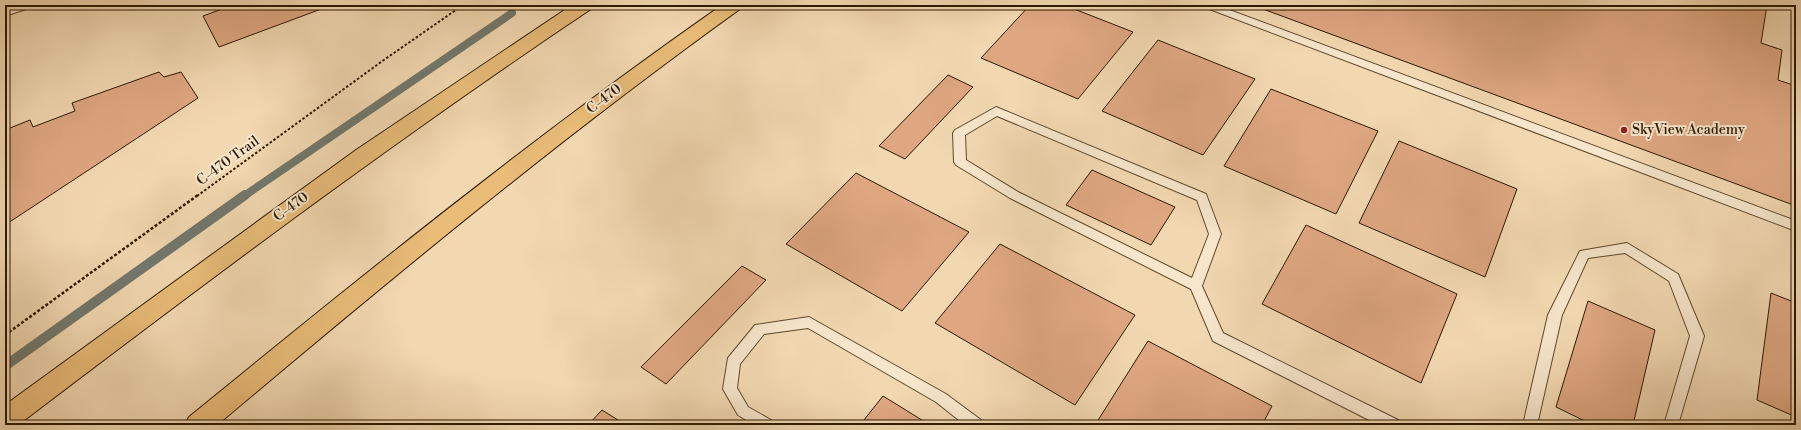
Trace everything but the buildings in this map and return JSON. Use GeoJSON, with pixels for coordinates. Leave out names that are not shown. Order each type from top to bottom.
{"type":"FeatureCollection","features":[{"type":"Feature","properties":{"kind":"highway","name":"C-470"},"geometry":{"type":"LineString","coordinates":[[5,420],[292,207],[450,95],[585,5]]}},
{"type":"Feature","properties":{"kind":"highway","name":"C-470"},"geometry":{"type":"LineString","coordinates":[[198,425],[376,278],[496,182],[648,66],[734,5]]}},
{"type":"Feature","properties":{"kind":"street"},"geometry":{"type":"LineString","coordinates":[[5,10],[20,5]]}},
{"type":"Feature","properties":{"kind":"lane"},"geometry":{"type":"LineString","coordinates":[[1207,5],[1796,226]]}},
{"type":"Feature","properties":{"kind":"lane"},"geometry":{"type":"LineString","coordinates":[[1196,286],[1215,234],[1202,197],[996,111],[959,133],[960,162],[1014,195],[1196,286],[1218,337],[1393,425]]}},
{"type":"Feature","properties":{"kind":"lane"},"geometry":{"type":"LineString","coordinates":[[1530,425],[1555,315],[1584,254],[1627,248],[1674,278],[1697,336],[1671,425]]}},
{"type":"Feature","properties":{"kind":"lane"},"geometry":{"type":"LineString","coordinates":[[766,425],[743,411],[730,389],[733,362],[760,329],[809,322],[941,398],[976,425]]}},
{"type":"Feature","properties":{"kind":"path","name":"C-470 Trail"},"geometry":{"type":"LineString","coordinates":[[5,335],[380,62],[463,5]]}},
{"type":"Feature","properties":{"kind":"waterway"},"geometry":{"type":"LineString","coordinates":[[244,196],[512,13]]}},
{"type":"Feature","properties":{"kind":"waterway"},"geometry":{"type":"LineString","coordinates":[[5,366],[245,195]]}},
{"type":"Feature","properties":{"kind":"place","name":"SkyView Academy"},"geometry":{"type":"Point","coordinates":[1624,130]}}]}
